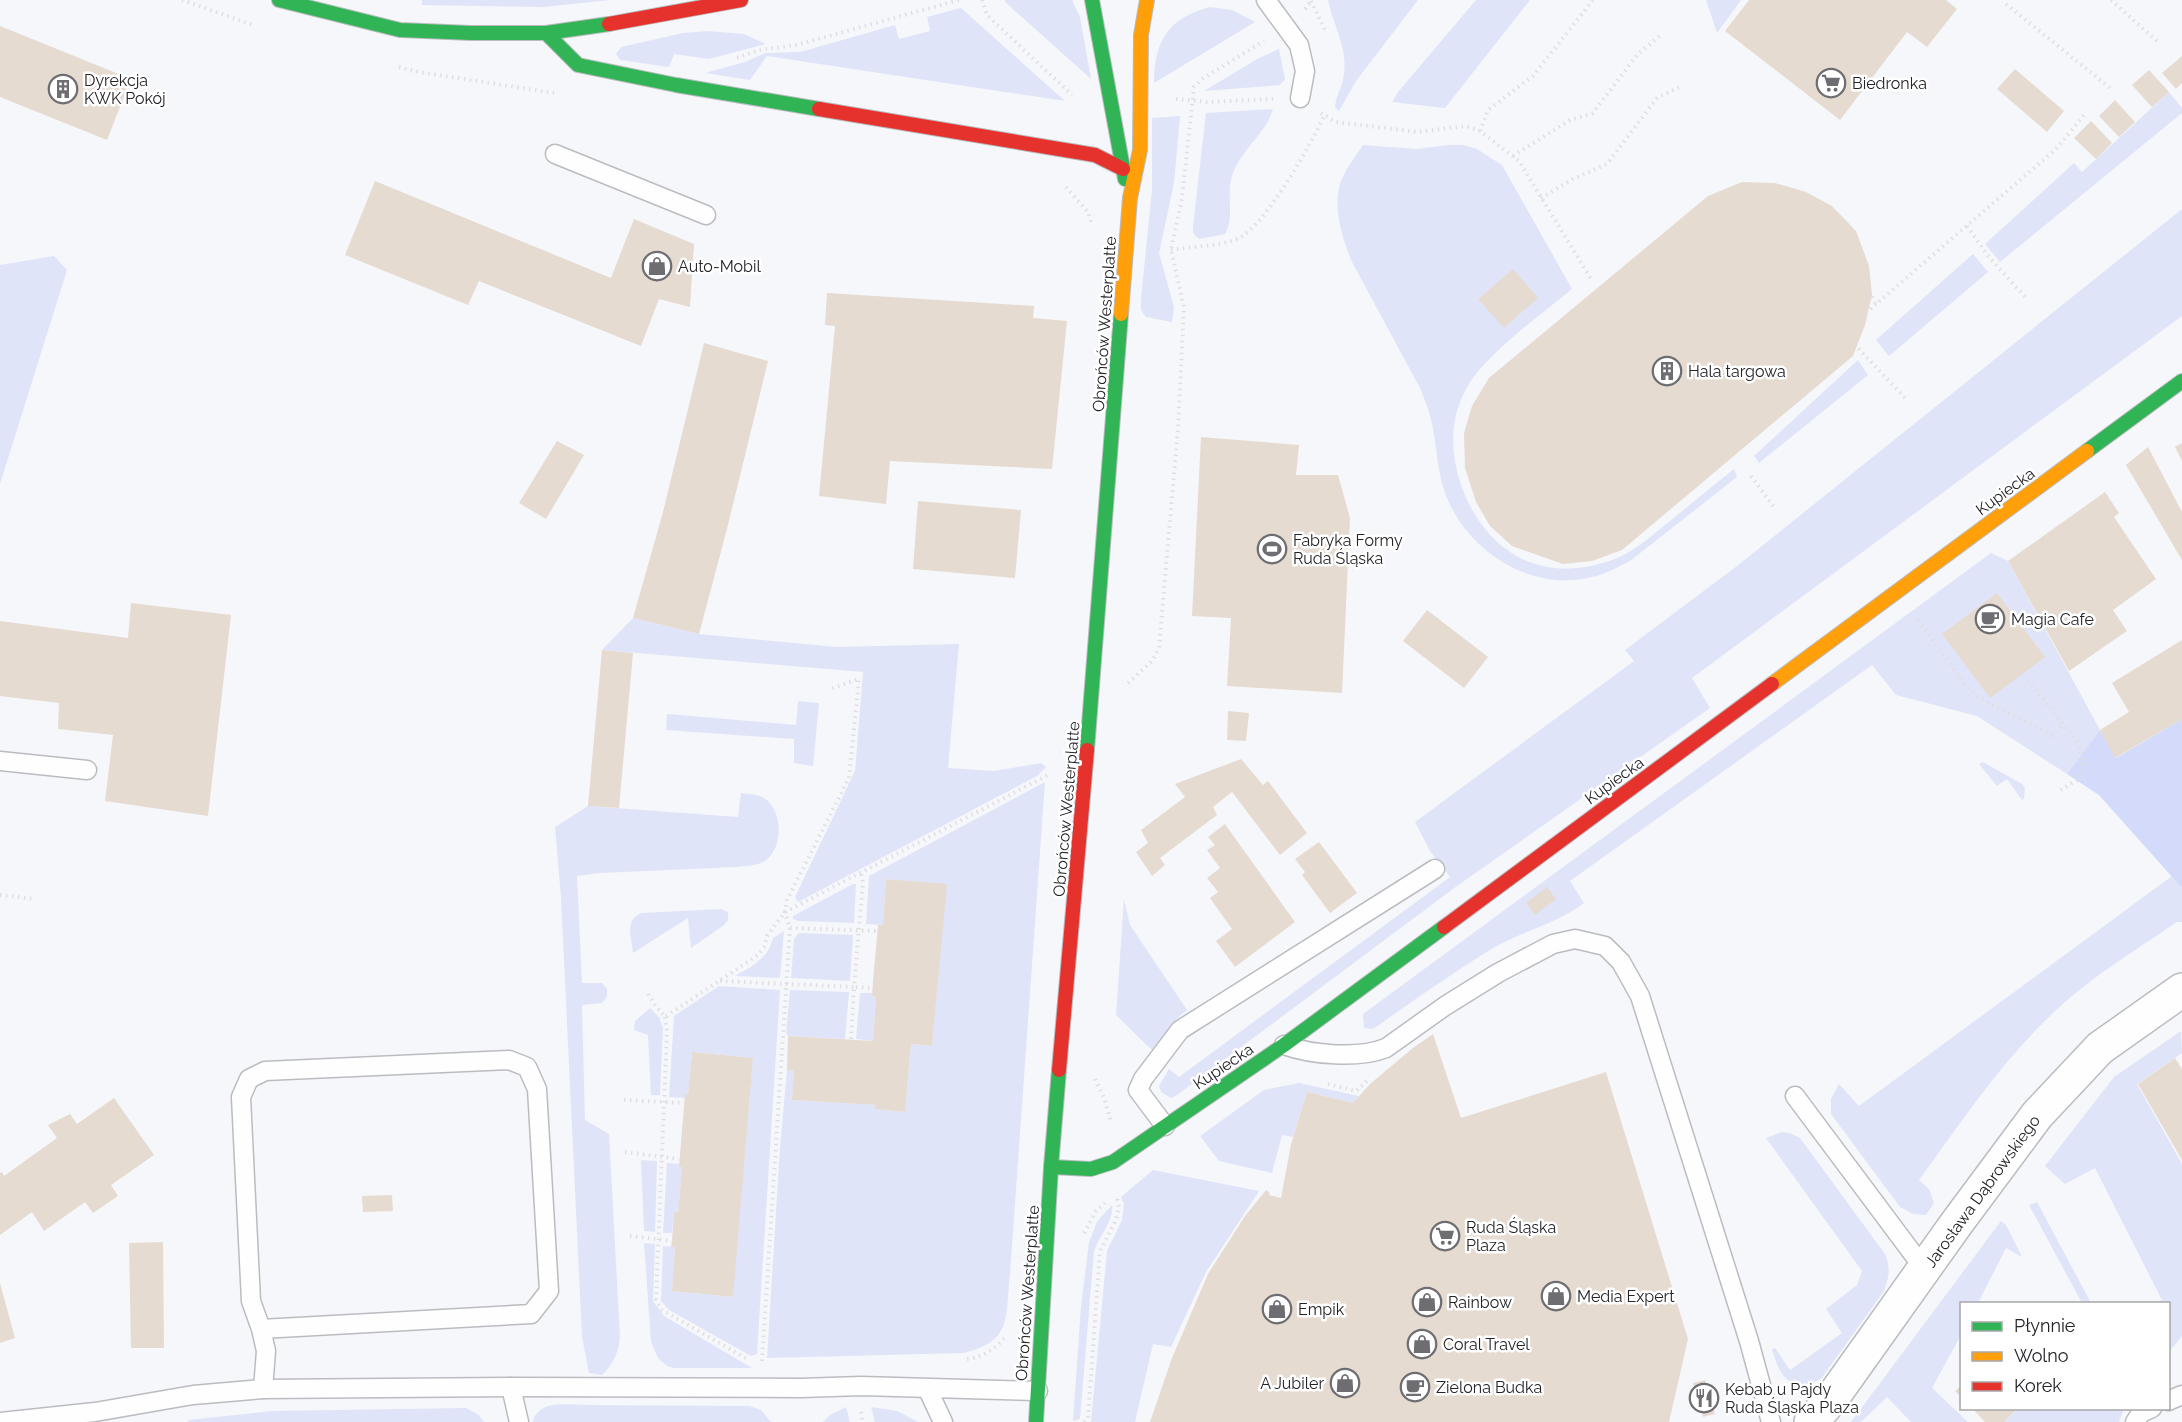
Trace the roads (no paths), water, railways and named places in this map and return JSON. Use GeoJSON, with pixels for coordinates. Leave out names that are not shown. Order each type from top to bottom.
{"type":"FeatureCollection","features":[{"type":"Feature","properties":{"kind":"street"},"geometry":{"type":"LineString","coordinates":[[279,0],[400,30],[471,33],[546,33],[637,20],[741,0]]}},
{"type":"Feature","properties":{"kind":"street","name":"Obrońców Westerplatte"},"geometry":{"type":"LineString","coordinates":[[1092,0],[1130,198]]}},
{"type":"Feature","properties":{"kind":"street","name":"Obrońców Westerplatte"},"geometry":{"type":"LineString","coordinates":[[1036,1422],[1051,1167],[1098,619],[1130,198],[1140,150],[1141,35],[1147,0]]}},
{"type":"Feature","properties":{"kind":"street"},"geometry":{"type":"LineString","coordinates":[[546,33],[578,65],[676,85],[1069,150],[1095,155],[1123,169]]}},
{"type":"Feature","properties":{"kind":"street","name":"Kupiecka"},"geometry":{"type":"LineString","coordinates":[[1051,1167],[1091,1169],[1113,1162],[1284,1045],[2182,381]]}},
{"type":"Feature","properties":{"kind":"street","name":"Jarosława Dąbrowskiego"},"geometry":{"type":"LineString","coordinates":[[1811,1422],[1830,1401],[1966,1209],[2037,1115],[2100,1048],[2182,990]]}},
{"type":"Feature","properties":{"kind":"lane"},"geometry":{"type":"LineString","coordinates":[[1266,0],[1299,45],[1305,71],[1300,98]]}},
{"type":"Feature","properties":{"kind":"lane"},"geometry":{"type":"LineString","coordinates":[[555,154],[706,215]]}},
{"type":"Feature","properties":{"kind":"lane"},"geometry":{"type":"LineString","coordinates":[[0,761],[87,770]]}},
{"type":"Feature","properties":{"kind":"lane"},"geometry":{"type":"LineString","coordinates":[[1165,1126],[1138,1090],[1143,1079],[1180,1030],[1435,869]]}},
{"type":"Feature","properties":{"kind":"lane"},"geometry":{"type":"LineString","coordinates":[[1284,1045],[1313,1052],[1360,1054],[1376,1052],[1386,1048],[1445,1006],[1489,979],[1553,944],[1575,939],[1605,946],[1621,962],[1640,996],[1749,1341],[1771,1422]]}},
{"type":"Feature","properties":{"kind":"lane"},"geometry":{"type":"LineString","coordinates":[[261,1329],[531,1314],[549,1291],[537,1089],[527,1067],[509,1060],[497,1060],[265,1071],[249,1079],[241,1097],[251,1301],[266,1351],[263,1389]]}},
{"type":"Feature","properties":{"kind":"lane"},"geometry":{"type":"LineString","coordinates":[[1795,1096],[1924,1270]]}},
{"type":"Feature","properties":{"kind":"lane"},"geometry":{"type":"LineString","coordinates":[[1,1422],[95,1417],[193,1395],[263,1389],[861,1386],[928,1390],[1038,1391]]}},
{"type":"Feature","properties":{"kind":"lane"},"geometry":{"type":"LineString","coordinates":[[510,1387],[519,1422]]}},
{"type":"Feature","properties":{"kind":"lane"},"geometry":{"type":"LineString","coordinates":[[928,1390],[943,1422]]}},
{"type":"Feature","properties":{"kind":"lane"},"geometry":{"type":"LineString","coordinates":[[2135,1422],[2141,1413],[2148,1410]]}},
{"type":"Feature","properties":{"kind":"place","name":"Biedronka"},"geometry":{"type":"Point","coordinates":[1831,83]}},
{"type":"Feature","properties":{"kind":"place","name":"Dyrekcja KWK Pokój"},"geometry":{"type":"Point","coordinates":[63,89]}},
{"type":"Feature","properties":{"kind":"place","name":"Auto-Mobil"},"geometry":{"type":"Point","coordinates":[657,266]}},
{"type":"Feature","properties":{"kind":"place","name":"Hala targowa"},"geometry":{"type":"Point","coordinates":[1667,371]}},
{"type":"Feature","properties":{"kind":"place","name":"Fabryka Formy Ruda Śląska"},"geometry":{"type":"Point","coordinates":[1272,549]}},
{"type":"Feature","properties":{"kind":"place","name":"Magia Cafe"},"geometry":{"type":"Point","coordinates":[1990,619]}},
{"type":"Feature","properties":{"kind":"place","name":"Ruda Śląska Plaza"},"geometry":{"type":"Point","coordinates":[1445,1236]}},
{"type":"Feature","properties":{"kind":"place","name":"Media Expert"},"geometry":{"type":"Point","coordinates":[1556,1296]}},
{"type":"Feature","properties":{"kind":"place","name":"Rainbow"},"geometry":{"type":"Point","coordinates":[1427,1302]}},
{"type":"Feature","properties":{"kind":"place","name":"Empik"},"geometry":{"type":"Point","coordinates":[1277,1309]}},
{"type":"Feature","properties":{"kind":"place","name":"Coral Travel"},"geometry":{"type":"Point","coordinates":[1422,1344]}},
{"type":"Feature","properties":{"kind":"place","name":"A Jubiler"},"geometry":{"type":"Point","coordinates":[1345,1383]}},
{"type":"Feature","properties":{"kind":"place","name":"Zielona Budka"},"geometry":{"type":"Point","coordinates":[1415,1387]}},
{"type":"Feature","properties":{"kind":"place","name":"Kebab u Pajdy Ruda Śląska Plaza"},"geometry":{"type":"Point","coordinates":[1704,1398]}}]}
